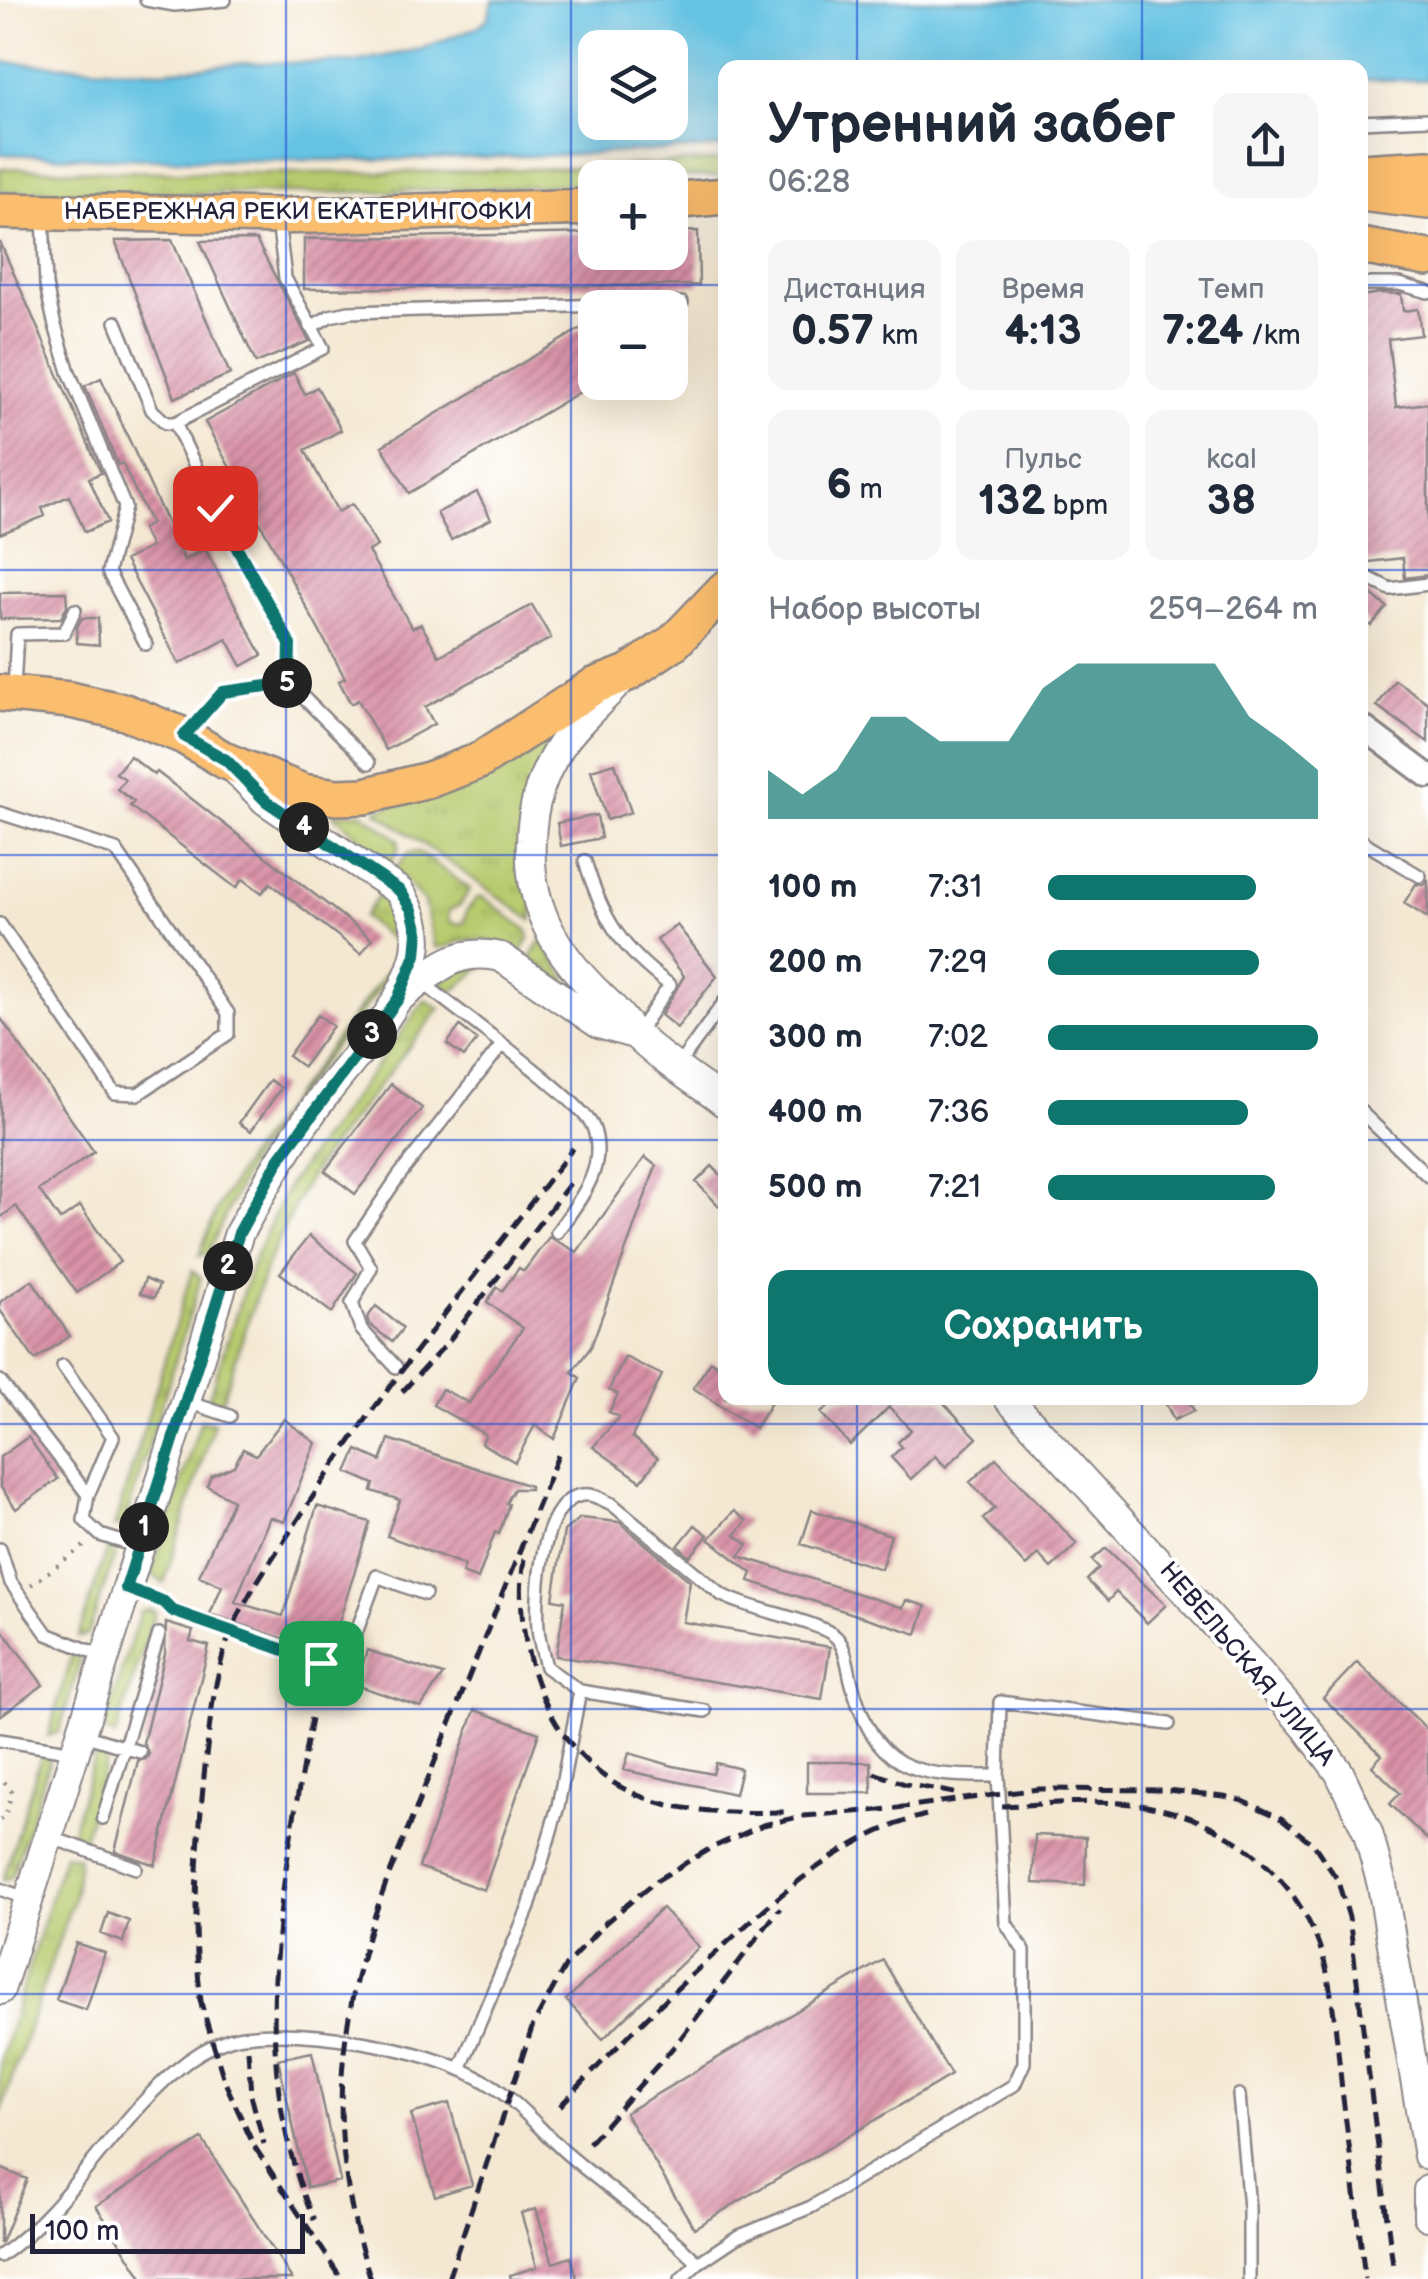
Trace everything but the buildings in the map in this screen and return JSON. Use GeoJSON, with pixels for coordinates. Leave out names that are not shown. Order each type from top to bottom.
{"type":"FeatureCollection","features":[{"type":"Feature","properties":{"kind":"main road"},"geometry":{"type":"LineString","coordinates":[[1368,172],[1428,168]]}},
{"type":"Feature","properties":{"kind":"main road"},"geometry":{"type":"LineString","coordinates":[[1368,195],[1428,201]]}},
{"type":"Feature","properties":{"kind":"main road"},"geometry":{"type":"LineString","coordinates":[[688,199],[718,197]]}},
{"type":"Feature","properties":{"kind":"main road","name":"НАБЕРЕЖНАЯ РЕКИ ЕКАТЕРИНГОФКИ"},"geometry":{"type":"LineString","coordinates":[[0,211],[278,216],[578,208]]}},
{"type":"Feature","properties":{"kind":"main road"},"geometry":{"type":"LineString","coordinates":[[688,220],[718,219]]}},
{"type":"Feature","properties":{"kind":"main road"},"geometry":{"type":"LineString","coordinates":[[1368,233],[1428,237]]}},
{"type":"Feature","properties":{"kind":"main road"},"geometry":{"type":"LineString","coordinates":[[1368,247],[1428,258]]}},
{"type":"Feature","properties":{"kind":"main road"},"geometry":{"type":"LineString","coordinates":[[7,694],[70,700],[125,712],[303,792],[337,798],[394,790],[479,761],[594,686],[628,673],[674,642],[718,596]]}},
{"type":"Feature","properties":{"kind":"street"},"geometry":{"type":"LineString","coordinates":[[628,673],[578,724],[543,777],[532,820],[530,857],[537,897],[561,953],[588,987],[636,1035],[718,1098]]}},
{"type":"Feature","properties":{"kind":"street"},"geometry":{"type":"LineString","coordinates":[[1368,731],[1428,776]]}},
{"type":"Feature","properties":{"kind":"street"},"geometry":{"type":"LineString","coordinates":[[0,1990],[239,1233],[280,1158],[398,999],[416,955],[418,932],[412,910],[400,891],[266,801],[226,760]]}},
{"type":"Feature","properties":{"kind":"street"},"geometry":{"type":"LineString","coordinates":[[398,999],[439,967],[466,954],[482,952],[501,956],[599,1024],[636,1035]]}},
{"type":"Feature","properties":{"kind":"street","name":"НЕВЕЛЬСКАЯ УЛИЦА"},"geometry":{"type":"LineString","coordinates":[[1014,1405],[1249,1660],[1339,1772],[1376,1859],[1420,2057],[1427,2148]]}},
{"type":"Feature","properties":{"kind":"street"},"geometry":{"type":"LineString","coordinates":[[1428,2190],[1428,2216]]}},
{"type":"Feature","properties":{"kind":"lane"},"geometry":{"type":"LineString","coordinates":[[146,0],[175,5],[225,0]]}},
{"type":"Feature","properties":{"kind":"lane"},"geometry":{"type":"LineString","coordinates":[[1368,122],[1428,118]]}},
{"type":"Feature","properties":{"kind":"lane"},"geometry":{"type":"LineString","coordinates":[[44,212],[46,285],[54,322],[68,372],[125,507],[108,572],[146,644]]}},
{"type":"Feature","properties":{"kind":"lane"},"geometry":{"type":"LineString","coordinates":[[116,322],[152,410],[158,418],[175,423],[323,348],[285,278],[278,216]]}},
{"type":"Feature","properties":{"kind":"lane"},"geometry":{"type":"LineString","coordinates":[[1368,284],[1398,284],[1428,292]]}},
{"type":"Feature","properties":{"kind":"lane"},"geometry":{"type":"LineString","coordinates":[[312,326],[349,312],[578,306]]}},
{"type":"Feature","properties":{"kind":"lane"},"geometry":{"type":"LineString","coordinates":[[175,423],[205,486]]}},
{"type":"Feature","properties":{"kind":"lane"},"geometry":{"type":"LineString","coordinates":[[215,508],[290,644],[289,683],[369,763]]}},
{"type":"Feature","properties":{"kind":"lane"},"geometry":{"type":"LineString","coordinates":[[1368,578],[1390,589],[1428,584]]}},
{"type":"Feature","properties":{"kind":"lane"},"geometry":{"type":"LineString","coordinates":[[7,694],[17,634],[64,632],[75,610]]}},
{"type":"Feature","properties":{"kind":"lane"},"geometry":{"type":"LineString","coordinates":[[184,736],[223,692],[289,683]]}},
{"type":"Feature","properties":{"kind":"lane"},"geometry":{"type":"LineString","coordinates":[[0,813],[116,850],[228,1013],[228,1034],[138,1094],[116,1094],[0,924]]}},
{"type":"Feature","properties":{"kind":"lane"},"geometry":{"type":"LineString","coordinates":[[1368,845],[1420,876]]}},
{"type":"Feature","properties":{"kind":"lane"},"geometry":{"type":"LineString","coordinates":[[584,861],[611,928],[644,967],[670,985],[636,1035]]}},
{"type":"Feature","properties":{"kind":"lane"},"geometry":{"type":"LineString","coordinates":[[421,982],[557,1090],[592,1126],[596,1160],[590,1185],[557,1232]]}},
{"type":"Feature","properties":{"kind":"lane"},"geometry":{"type":"LineString","coordinates":[[677,1066],[718,1010]]}},
{"type":"Feature","properties":{"kind":"lane"},"geometry":{"type":"LineString","coordinates":[[396,1367],[361,1329],[352,1303],[372,1268],[355,1242],[398,1178],[502,1046]]}},
{"type":"Feature","properties":{"kind":"lane"},"geometry":{"type":"LineString","coordinates":[[1368,1119],[1428,1176]]}},
{"type":"Feature","properties":{"kind":"lane"},"geometry":{"type":"LineString","coordinates":[[64,1366],[113,1436],[88,1495],[84,1520],[100,1535],[138,1547]]}},
{"type":"Feature","properties":{"kind":"lane"},"geometry":{"type":"LineString","coordinates":[[0,1381],[88,1495]]}},
{"type":"Feature","properties":{"kind":"lane"},"geometry":{"type":"LineString","coordinates":[[184,1401],[230,1416]]}},
{"type":"Feature","properties":{"kind":"lane"},"geometry":{"type":"LineString","coordinates":[[705,1710],[580,1691],[546,1666],[538,1632],[537,1592],[556,1513],[572,1498],[591,1495],[612,1504],[722,1595],[741,1605],[822,1629],[837,1638],[869,1736],[889,1758],[929,1770],[998,1776]]}},
{"type":"Feature","properties":{"kind":"lane"},"geometry":{"type":"LineString","coordinates":[[0,1549],[5,1586],[19,1594],[47,1634],[103,1656]]}},
{"type":"Feature","properties":{"kind":"lane"},"geometry":{"type":"LineString","coordinates":[[126,1588],[164,1602],[173,1611],[321,1663],[345,1663],[377,1576],[425,1594]]}},
{"type":"Feature","properties":{"kind":"lane"},"geometry":{"type":"LineString","coordinates":[[104,1818],[159,1634]]}},
{"type":"Feature","properties":{"kind":"lane"},"geometry":{"type":"LineString","coordinates":[[460,2069],[529,1907],[558,1806],[580,1691]]}},
{"type":"Feature","properties":{"kind":"lane"},"geometry":{"type":"LineString","coordinates":[[682,2279],[698,2263],[737,2237],[811,2207],[1014,2085],[1024,2063],[1024,1952],[1006,1922],[998,1776],[1000,1702],[1169,1724]]}},
{"type":"Feature","properties":{"kind":"lane"},"geometry":{"type":"LineString","coordinates":[[0,1740],[77,1743],[140,1752]]}},
{"type":"Feature","properties":{"kind":"lane"},"geometry":{"type":"LineString","coordinates":[[48,1836],[136,1868]]}},
{"type":"Feature","properties":{"kind":"lane"},"geometry":{"type":"LineString","coordinates":[[0,1889],[28,1899]]}},
{"type":"Feature","properties":{"kind":"lane"},"geometry":{"type":"LineString","coordinates":[[0,2256],[38,2221],[163,2082],[190,2059],[239,2036],[300,2035],[401,2050],[460,2069],[509,2097],[567,2153],[698,2263]]}},
{"type":"Feature","properties":{"kind":"lane"},"geometry":{"type":"LineString","coordinates":[[1239,2095],[1249,2279]]}},
{"type":"Feature","properties":{"kind":"path"},"geometry":{"type":"LineString","coordinates":[[19,1594],[100,1535]]}},
{"type":"Feature","properties":{"kind":"path"},"geometry":{"type":"LineString","coordinates":[[0,1820],[5,1816],[12,1792],[3,1780]]}},
{"type":"Feature","properties":{"kind":"green space"},"geometry":{"type":"Polygon","coordinates":[[[718,160],[718,176],[688,177],[688,162],[718,160]]]}},
{"type":"Feature","properties":{"kind":"green space"},"geometry":{"type":"Polygon","coordinates":[[[578,167],[578,184],[298,193],[0,191],[0,168],[363,173],[578,167]]]}},
{"type":"Feature","properties":{"kind":"green space"},"geometry":{"type":"Polygon","coordinates":[[[548,738],[532,920],[377,812],[478,777],[548,738]]]}},
{"type":"Feature","properties":{"kind":"green space"},"geometry":{"type":"Polygon","coordinates":[[[361,812],[399,840],[398,851],[389,864],[333,814],[361,812]]]}},
{"type":"Feature","properties":{"kind":"green space"},"geometry":{"type":"Polygon","coordinates":[[[419,852],[470,889],[460,905],[448,911],[449,921],[464,923],[467,910],[477,898],[483,897],[527,930],[529,939],[521,953],[480,940],[435,947],[424,902],[395,869],[408,853],[419,852]]]}},
{"type":"Feature","properties":{"kind":"green space"},"geometry":{"type":"Polygon","coordinates":[[[381,891],[405,928],[401,961],[250,1162],[208,1253],[199,1256],[216,1211],[246,1159],[400,954],[401,947],[363,917],[381,891]]]}},
{"type":"Feature","properties":{"kind":"green space"},"geometry":{"type":"Polygon","coordinates":[[[541,940],[567,979],[565,983],[530,959],[541,940]]]}},
{"type":"Feature","properties":{"kind":"green space"},"geometry":{"type":"Polygon","coordinates":[[[483,966],[450,994],[441,982],[455,971],[483,966]]]}},
{"type":"Feature","properties":{"kind":"green space"},"geometry":{"type":"Polygon","coordinates":[[[425,1000],[440,1008],[321,1159],[301,1192],[266,1267],[221,1404],[209,1397],[252,1264],[288,1185],[425,1000]]]}},
{"type":"Feature","properties":{"kind":"green space"},"geometry":{"type":"Polygon","coordinates":[[[192,1271],[201,1278],[124,1525],[114,1527],[192,1271]]]}},
{"type":"Feature","properties":{"kind":"green space"},"geometry":{"type":"Polygon","coordinates":[[[201,1420],[214,1423],[164,1583],[151,1574],[201,1420]]]}},
{"type":"Feature","properties":{"kind":"green space"},"geometry":{"type":"Polygon","coordinates":[[[108,1546],[115,1554],[88,1635],[78,1637],[108,1546]]]}},
{"type":"Feature","properties":{"kind":"green space"},"geometry":{"type":"Polygon","coordinates":[[[140,1612],[155,1612],[115,1736],[103,1730],[140,1612]]]}},
{"type":"Feature","properties":{"kind":"green space"},"geometry":{"type":"Polygon","coordinates":[[[72,1653],[81,1660],[59,1732],[48,1736],[72,1653]]]}},
{"type":"Feature","properties":{"kind":"green space"},"geometry":{"type":"Polygon","coordinates":[[[97,1749],[109,1752],[83,1840],[71,1833],[97,1749]]]}},
{"type":"Feature","properties":{"kind":"green space"},"geometry":{"type":"Polygon","coordinates":[[[42,1753],[50,1760],[12,1877],[3,1880],[42,1753]]]}},
{"type":"Feature","properties":{"kind":"green space"},"geometry":{"type":"Polygon","coordinates":[[[64,1854],[79,1857],[75,1893],[0,2113],[0,2061],[64,1854]]]}},
{"type":"Feature","properties":{"kind":"water"},"geometry":{"type":"Polygon","coordinates":[[[493,0],[1428,0],[1428,80],[1368,80],[1368,60],[718,60],[718,147],[362,160],[0,154],[0,62],[162,71],[245,63],[354,62],[421,49],[479,26],[488,18],[493,0]]]}},
{"type":"Feature","properties":{"kind":"railway"},"geometry":{"type":"LineString","coordinates":[[202,2009],[196,1918],[200,1827],[213,1698],[231,1632],[263,1572],[332,1467],[573,1148]]}},
{"type":"Feature","properties":{"kind":"railway"},"geometry":{"type":"LineString","coordinates":[[402,1392],[448,1342],[574,1178]]}},
{"type":"Feature","properties":{"kind":"railway"},"geometry":{"type":"LineString","coordinates":[[371,2279],[346,2176],[342,2126],[342,2077],[357,1979],[388,1878],[561,1448]]}},
{"type":"Feature","properties":{"kind":"railway"},"geometry":{"type":"LineString","coordinates":[[524,1559],[521,1593],[531,1664],[560,1730],[582,1757],[609,1780],[657,1802],[712,1811],[785,1812]]}},
{"type":"Feature","properties":{"kind":"railway"},"geometry":{"type":"LineString","coordinates":[[311,1718],[281,1908],[274,2034],[280,2097],[292,2159],[314,2220]]}},
{"type":"Feature","properties":{"kind":"railway"},"geometry":{"type":"LineString","coordinates":[[874,1773],[905,1784],[954,1793]]}},
{"type":"Feature","properties":{"kind":"railway"},"geometry":{"type":"LineString","coordinates":[[448,2279],[533,2025],[566,1965],[605,1923],[656,1881],[709,1849],[763,1825],[803,1816],[1039,1789],[1166,1790],[1224,1796],[1281,1818],[1314,1845],[1337,1879],[1349,1917],[1393,2266]]}},
{"type":"Feature","properties":{"kind":"railway"},"geometry":{"type":"LineString","coordinates":[[1002,1806],[1102,1802],[1142,1805],[1192,1818],[1246,1848],[1290,1892],[1307,1918],[1328,1977],[1365,2279]]}},
{"type":"Feature","properties":{"kind":"railway"},"geometry":{"type":"LineString","coordinates":[[560,2106],[677,1988],[789,1889],[867,1838],[926,1815]]}},
{"type":"Feature","properties":{"kind":"railway"},"geometry":{"type":"LineString","coordinates":[[589,2143],[677,2043],[780,1908]]}},
{"type":"Feature","properties":{"kind":"railway"},"geometry":{"type":"LineString","coordinates":[[199,1996],[224,2080],[254,2146],[342,2279]]}},
{"type":"Feature","properties":{"kind":"railway"},"geometry":{"type":"LineString","coordinates":[[248,2050],[251,2095],[264,2144]]}},
{"type":"Feature","properties":{"kind":"route"},"geometry":{"type":"LineString","coordinates":[[215,508],[290,644],[289,683],[223,692],[184,736],[226,760],[266,801],[400,891],[412,910],[418,932],[416,955],[398,999],[280,1158],[239,1233],[126,1588],[230,1633],[321,1663]]}}]}
